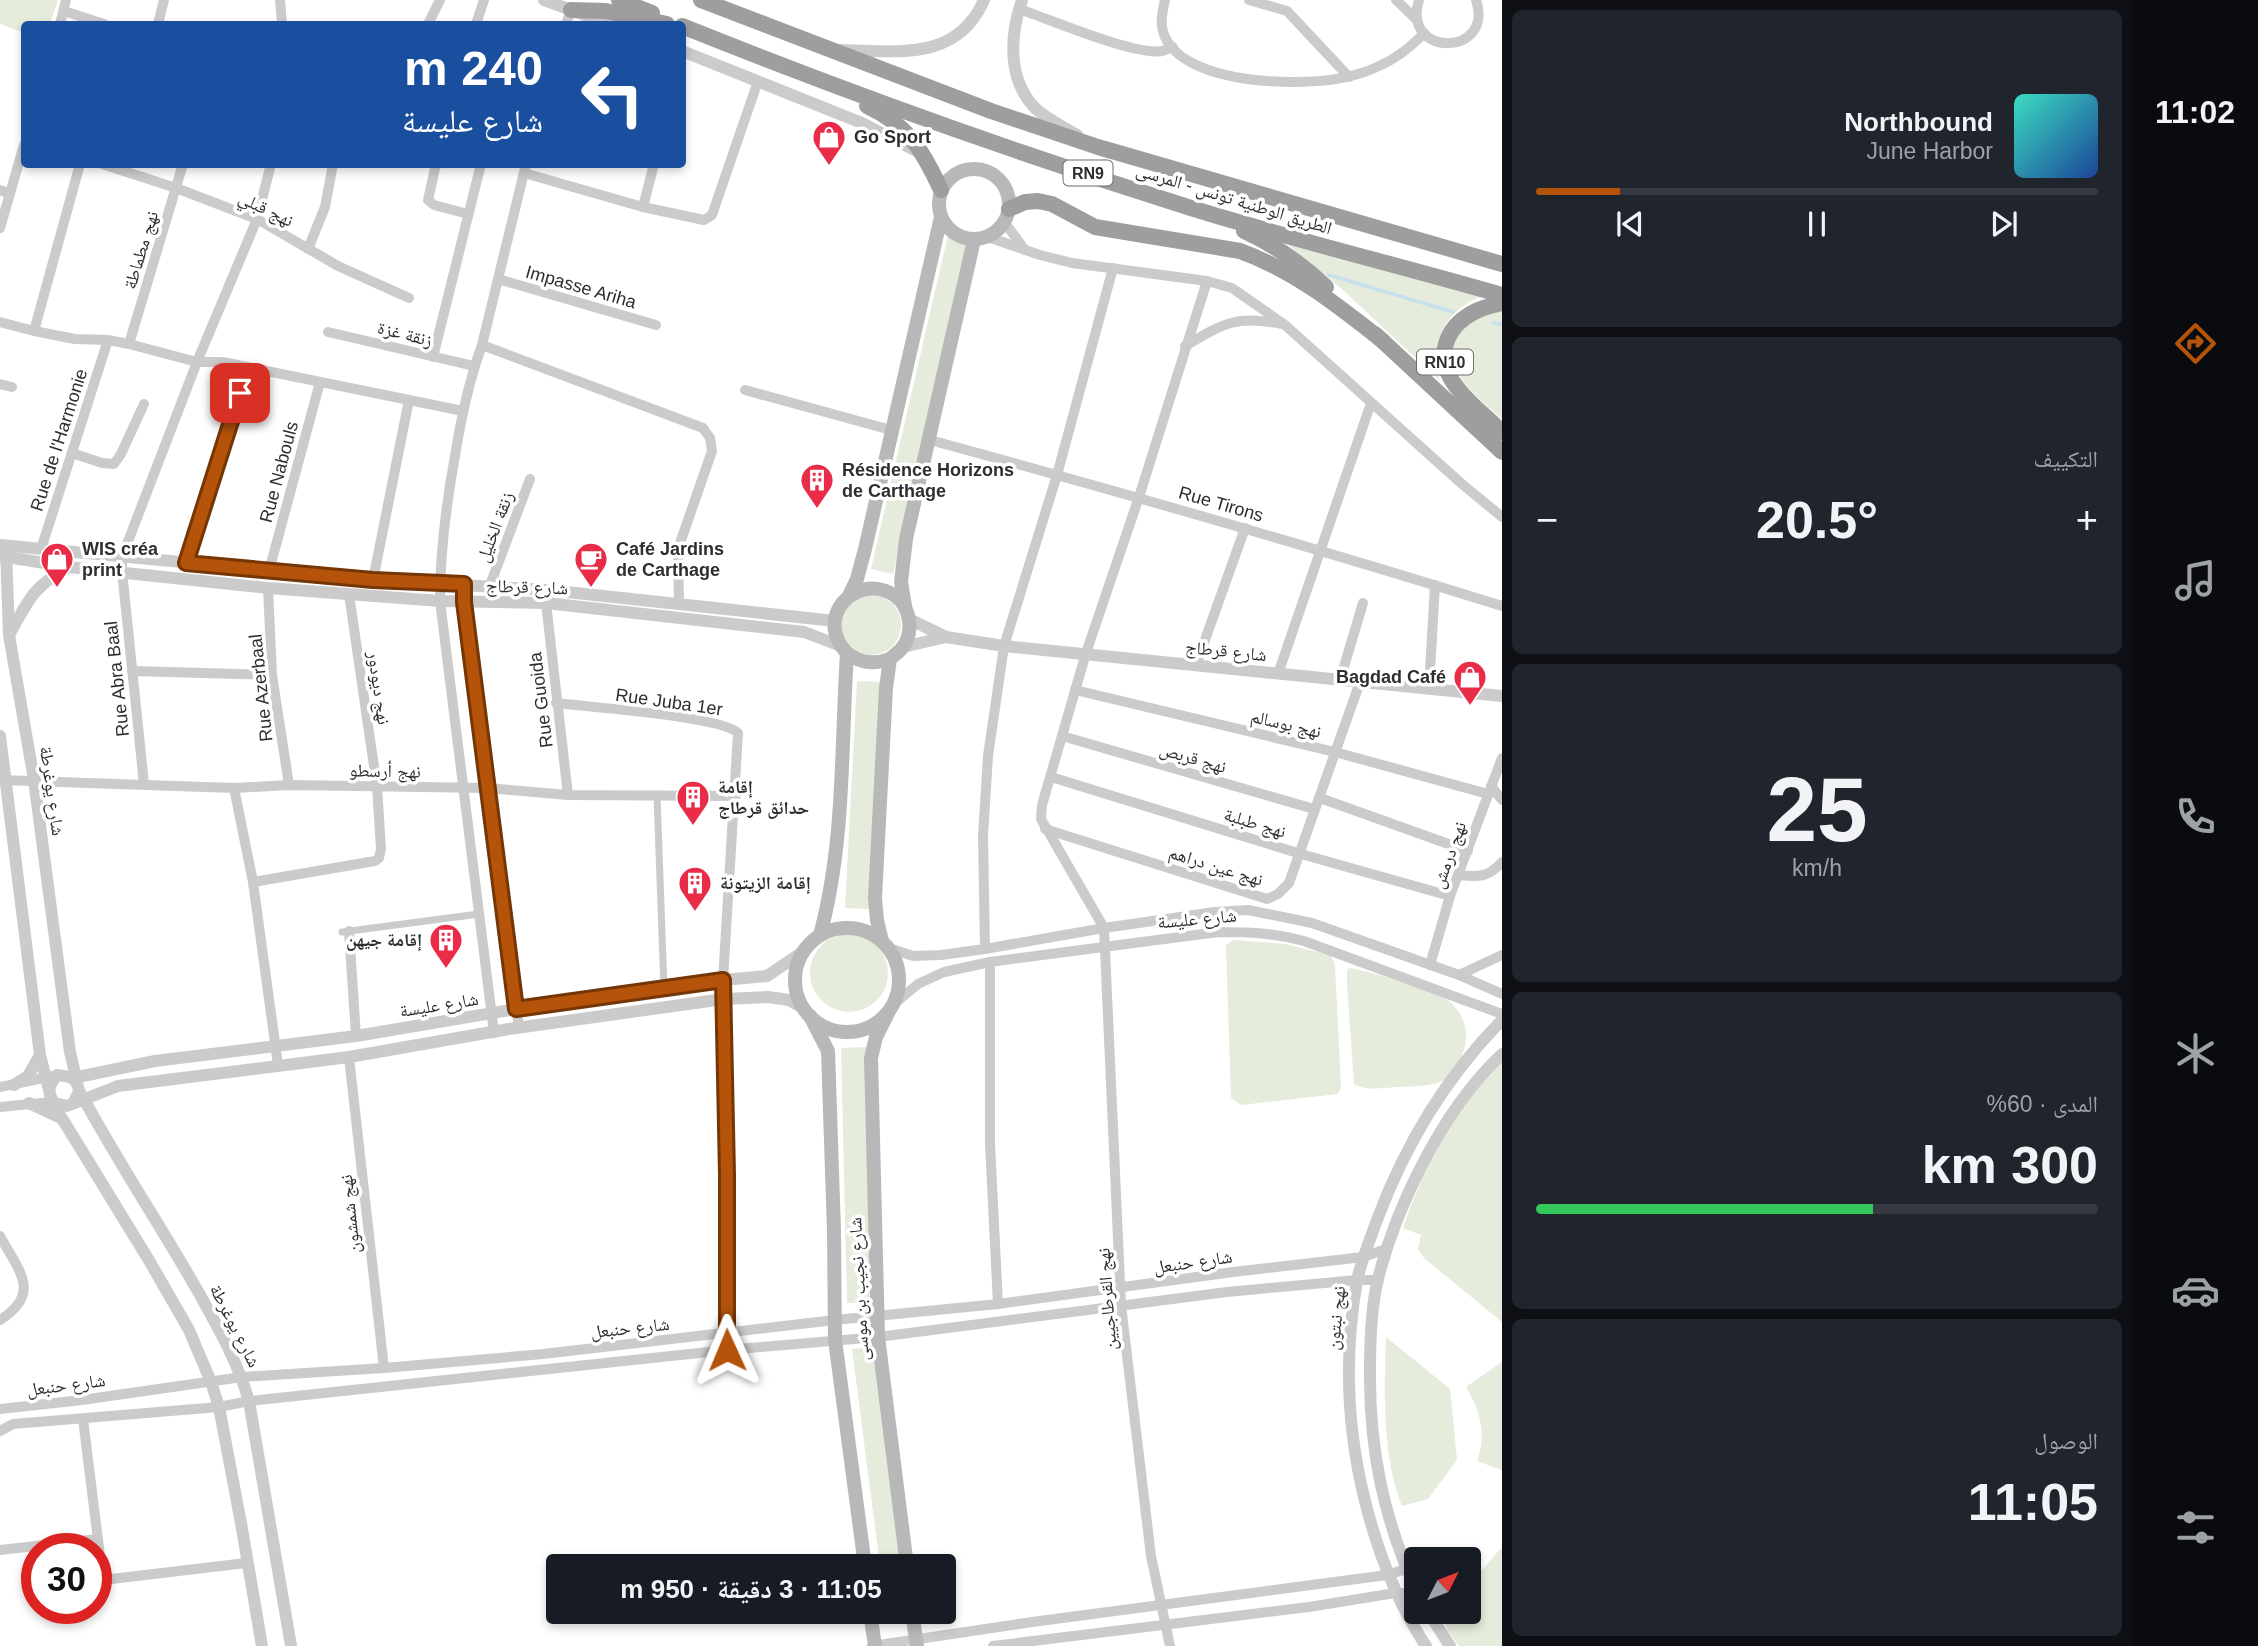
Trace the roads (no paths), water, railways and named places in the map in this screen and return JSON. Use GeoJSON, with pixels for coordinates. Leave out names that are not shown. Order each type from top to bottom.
{"type":"FeatureCollection","features":[{"type":"Feature","properties":{"kind":"highway","name":"الطريق الوطنية تونس - المرسى"},"geometry":{"type":"LineString","coordinates":[[619,0],[670,21]]}},
{"type":"Feature","properties":{"kind":"highway","name":"الطريق الوطنية تونس - المرسى"},"geometry":{"type":"LineString","coordinates":[[701,0],[991,111],[1098,147],[1497,261]]}},
{"type":"Feature","properties":{"kind":"highway"},"geometry":{"type":"LineString","coordinates":[[568,17],[606,11],[653,21]]}},
{"type":"Feature","properties":{"kind":"highway","name":"الطريق الوطنية تونس - المرسى"},"geometry":{"type":"LineString","coordinates":[[686,27],[982,138],[1191,208],[1502,295]]}},
{"type":"Feature","properties":{"kind":"highway"},"geometry":{"type":"LineString","coordinates":[[770,60],[885,114],[925,155],[941,190]]}},
{"type":"Feature","properties":{"kind":"highway"},"geometry":{"type":"LineString","coordinates":[[1007,216],[1025,202],[1052,204],[1095,227],[1240,251],[1309,284],[1383,341]]}},
{"type":"Feature","properties":{"kind":"highway"},"geometry":{"type":"LineString","coordinates":[[1191,208],[1261,239],[1302,264],[1502,452]]}},
{"type":"Feature","properties":{"kind":"highway","name":"RN10"},"geometry":{"type":"LineString","coordinates":[[1502,303],[1478,309],[1460,320],[1449,334],[1444,351],[1445,367],[1458,390],[1502,432]]}},
{"type":"Feature","properties":{"kind":"main road"},"geometry":{"type":"LineString","coordinates":[[969,169],[988,172],[1002,183],[1007,191],[1007,216],[997,231],[981,238],[959,237],[941,217],[941,190],[961,171],[969,169]]}},
{"type":"Feature","properties":{"kind":"main road"},"geometry":{"type":"LineString","coordinates":[[941,217],[865,549],[857,579],[835,621],[836,634],[844,649],[857,660],[879,663],[890,659],[903,647],[909,634],[901,582],[906,539],[930,440],[968,258],[981,238]]}},
{"type":"Feature","properties":{"kind":"main road"},"geometry":{"type":"LineString","coordinates":[[849,596],[864,589],[880,589],[895,595],[907,613]]}},
{"type":"Feature","properties":{"kind":"main road"},"geometry":{"type":"LineString","coordinates":[[820,935],[828,908],[833,869],[842,757],[844,649]]}},
{"type":"Feature","properties":{"kind":"main road"},"geometry":{"type":"LineString","coordinates":[[807,1012],[831,1029],[856,1031],[878,1021],[890,1009],[899,982],[895,959],[877,920],[875,898],[885,701],[890,659]]}},
{"type":"Feature","properties":{"kind":"main road"},"geometry":{"type":"LineString","coordinates":[[862,1554],[835,1339],[828,1051],[799,998],[795,974],[804,951],[820,935],[835,929],[852,928],[868,932],[886,944]]}},
{"type":"Feature","properties":{"kind":"main road","name":"شارع نجيب بن موسى"},"geometry":{"type":"LineString","coordinates":[[890,1009],[876,1037],[871,1058],[877,1317],[905,1554]]}},
{"type":"Feature","properties":{"kind":"main road"},"geometry":{"type":"LineString","coordinates":[[871,1624],[874,1646]]}},
{"type":"Feature","properties":{"kind":"main road"},"geometry":{"type":"LineString","coordinates":[[914,1624],[916,1643]]}},
{"type":"Feature","properties":{"kind":"street"},"geometry":{"type":"LineString","coordinates":[[61,21],[66,0]]}},
{"type":"Feature","properties":{"kind":"street"},"geometry":{"type":"LineString","coordinates":[[159,21],[164,0]]}},
{"type":"Feature","properties":{"kind":"street"},"geometry":{"type":"LineString","coordinates":[[280,0],[282,21]]}},
{"type":"Feature","properties":{"kind":"street"},"geometry":{"type":"LineString","coordinates":[[430,21],[440,0]]}},
{"type":"Feature","properties":{"kind":"street"},"geometry":{"type":"LineString","coordinates":[[477,21],[484,0]]}},
{"type":"Feature","properties":{"kind":"street"},"geometry":{"type":"LineString","coordinates":[[544,0],[568,17],[592,21]]}},
{"type":"Feature","properties":{"kind":"street"},"geometry":{"type":"LineString","coordinates":[[835,50],[895,53],[929,49],[962,30],[978,12],[984,0]]}},
{"type":"Feature","properties":{"kind":"street"},"geometry":{"type":"LineString","coordinates":[[1164,0],[1162,27],[1173,47],[1191,63],[1239,78],[1270,82],[1305,83],[1349,77],[1379,67],[1409,49],[1424,33]]}},
{"type":"Feature","properties":{"kind":"street"},"geometry":{"type":"LineString","coordinates":[[1249,0],[1287,10],[1349,77]]}},
{"type":"Feature","properties":{"kind":"street"},"geometry":{"type":"LineString","coordinates":[[1287,10],[1294,0]]}},
{"type":"Feature","properties":{"kind":"street"},"geometry":{"type":"LineString","coordinates":[[1396,0],[1417,20],[1424,33],[1440,43],[1450,44],[1468,37],[1478,21],[1476,0]]}},
{"type":"Feature","properties":{"kind":"street"},"geometry":{"type":"LineString","coordinates":[[1417,20],[1419,0]]}},
{"type":"Feature","properties":{"kind":"street"},"geometry":{"type":"LineString","coordinates":[[1098,147],[1036,109],[1026,96],[1016,77],[1013,57],[1013,37],[1020,4],[1125,45],[1154,51],[1173,47]]}},
{"type":"Feature","properties":{"kind":"street"},"geometry":{"type":"LineString","coordinates":[[64,11],[95,21]]}},
{"type":"Feature","properties":{"kind":"street"},"geometry":{"type":"LineString","coordinates":[[686,53],[863,123],[925,155]]}},
{"type":"Feature","properties":{"kind":"street"},"geometry":{"type":"LineString","coordinates":[[494,1032],[462,788],[440,583],[442,530],[463,411],[525,169],[643,206],[704,220],[712,215],[758,82]]}},
{"type":"Feature","properties":{"kind":"street"},"geometry":{"type":"LineString","coordinates":[[0,228],[5,192],[21,152]]}},
{"type":"Feature","properties":{"kind":"street"},"geometry":{"type":"LineString","coordinates":[[34,331],[79,168]]}},
{"type":"Feature","properties":{"kind":"street","name":"نهج قبلي"},"geometry":{"type":"LineString","coordinates":[[115,168],[176,187],[257,219],[338,266],[409,298]]}},
{"type":"Feature","properties":{"kind":"street","name":"نهج مطماطة"},"geometry":{"type":"LineString","coordinates":[[129,344],[182,168]]}},
{"type":"Feature","properties":{"kind":"street"},"geometry":{"type":"LineString","coordinates":[[122,557],[197,362],[257,219],[270,168]]}},
{"type":"Feature","properties":{"kind":"street"},"geometry":{"type":"LineString","coordinates":[[308,249],[325,208],[333,168]]}},
{"type":"Feature","properties":{"kind":"street"},"geometry":{"type":"LineString","coordinates":[[435,168],[428,200],[435,205],[468,214]]}},
{"type":"Feature","properties":{"kind":"street"},"geometry":{"type":"LineString","coordinates":[[433,357],[480,168]]}},
{"type":"Feature","properties":{"kind":"street"},"geometry":{"type":"LineString","coordinates":[[643,206],[652,168]]}},
{"type":"Feature","properties":{"kind":"street"},"geometry":{"type":"LineString","coordinates":[[1007,216],[1026,250]]}},
{"type":"Feature","properties":{"kind":"street"},"geometry":{"type":"LineString","coordinates":[[981,238],[1072,263],[1207,281],[1232,288],[1285,325],[1502,517]]}},
{"type":"Feature","properties":{"kind":"street"},"geometry":{"type":"LineString","coordinates":[[985,950],[983,836],[989,755],[1004,646],[1057,475],[1113,268]]}},
{"type":"Feature","properties":{"kind":"street","name":"Impasse Ariha"},"geometry":{"type":"LineString","coordinates":[[498,279],[656,326]]}},
{"type":"Feature","properties":{"kind":"street"},"geometry":{"type":"LineString","coordinates":[[1104,928],[1041,818],[1086,653],[1139,497],[1207,281]]}},
{"type":"Feature","properties":{"kind":"street"},"geometry":{"type":"LineString","coordinates":[[1185,347],[1230,321],[1257,319],[1285,325]]}},
{"type":"Feature","properties":{"kind":"street"},"geometry":{"type":"LineString","coordinates":[[0,322],[75,339],[129,344],[197,362],[223,362],[463,411]]}},
{"type":"Feature","properties":{"kind":"street","name":"زنقة غزة"},"geometry":{"type":"LineString","coordinates":[[328,332],[474,366]]}},
{"type":"Feature","properties":{"kind":"street","name":"Rue de l'Harmonie"},"geometry":{"type":"LineString","coordinates":[[41,549],[108,340]]}},
{"type":"Feature","properties":{"kind":"street"},"geometry":{"type":"LineString","coordinates":[[482,345],[703,428],[710,438],[712,452],[678,549],[679,603]]}},
{"type":"Feature","properties":{"kind":"street"},"geometry":{"type":"LineString","coordinates":[[186,563],[248,369]]}},
{"type":"Feature","properties":{"kind":"street","name":"Rue Nabouls"},"geometry":{"type":"LineString","coordinates":[[269,571],[320,382]]}},
{"type":"Feature","properties":{"kind":"street"},"geometry":{"type":"LineString","coordinates":[[0,384],[12,387]]}},
{"type":"Feature","properties":{"kind":"street"},"geometry":{"type":"LineString","coordinates":[[745,390],[891,430]]}},
{"type":"Feature","properties":{"kind":"street"},"geometry":{"type":"LineString","coordinates":[[373,580],[409,400]]}},
{"type":"Feature","properties":{"kind":"street"},"geometry":{"type":"LineString","coordinates":[[1278,674],[1371,403]]}},
{"type":"Feature","properties":{"kind":"street"},"geometry":{"type":"LineString","coordinates":[[72,453],[114,464],[144,404]]}},
{"type":"Feature","properties":{"kind":"street","name":"Rue Tirons"},"geometry":{"type":"LineString","coordinates":[[930,440],[1139,497],[1502,606]]}},
{"type":"Feature","properties":{"kind":"street","name":"زنقة الخليل"},"geometry":{"type":"LineString","coordinates":[[490,585],[530,480]]}},
{"type":"Feature","properties":{"kind":"street"},"geometry":{"type":"LineString","coordinates":[[1196,665],[1245,528]]}},
{"type":"Feature","properties":{"kind":"street","name":"شارع قرطاج"},"geometry":{"type":"LineString","coordinates":[[3,551],[41,549],[373,580],[490,585],[835,621]]}},
{"type":"Feature","properties":{"kind":"street","name":"شارع قرطاج"},"geometry":{"type":"LineString","coordinates":[[3,551],[69,567],[268,588],[440,601],[545,603],[804,632],[844,649]]}},
{"type":"Feature","properties":{"kind":"street","name":"شارع يوغرطة"},"geometry":{"type":"LineString","coordinates":[[3,551],[9,635],[34,780],[77,1089],[168,1238],[219,1328],[243,1377],[250,1401],[291,1646]]}},
{"type":"Feature","properties":{"kind":"street","name":"Rue Abra Baal"},"geometry":{"type":"LineString","coordinates":[[122,557],[144,784]]}},
{"type":"Feature","properties":{"kind":"street"},"geometry":{"type":"LineString","coordinates":[[9,635],[40,585],[69,567]]}},
{"type":"Feature","properties":{"kind":"street"},"geometry":{"type":"LineString","coordinates":[[464,584],[464,602],[519,1028]]}},
{"type":"Feature","properties":{"kind":"street"},"geometry":{"type":"LineString","coordinates":[[1429,688],[1435,585]]}},
{"type":"Feature","properties":{"kind":"street","name":"Rue Azerbaal"},"geometry":{"type":"LineString","coordinates":[[268,588],[272,675],[289,785]]}},
{"type":"Feature","properties":{"kind":"street","name":"نهج ديودور"},"geometry":{"type":"LineString","coordinates":[[254,882],[375,861],[379,858],[381,849],[377,787],[349,594]]}},
{"type":"Feature","properties":{"kind":"street","name":"Rue Guoida"},"geometry":{"type":"LineString","coordinates":[[545,603],[568,794]]}},
{"type":"Feature","properties":{"kind":"street"},"geometry":{"type":"LineString","coordinates":[[1339,680],[1363,603]]}},
{"type":"Feature","properties":{"kind":"street","name":"شارع قرطاج"},"geometry":{"type":"LineString","coordinates":[[907,613],[946,637]]}},
{"type":"Feature","properties":{"kind":"street","name":"شارع قرطاج"},"geometry":{"type":"LineString","coordinates":[[903,647],[946,637],[1004,646],[1502,696]]}},
{"type":"Feature","properties":{"kind":"street"},"geometry":{"type":"LineString","coordinates":[[132,670],[272,675]]}},
{"type":"Feature","properties":{"kind":"street","name":"نهج عين دراهم"},"geometry":{"type":"LineString","coordinates":[[1045,829],[1267,899],[1278,894],[1289,883],[1301,854],[1314,809],[1360,682]]}},
{"type":"Feature","properties":{"kind":"street","name":"نهج بوسالم"},"geometry":{"type":"LineString","coordinates":[[1075,690],[1490,790]]}},
{"type":"Feature","properties":{"kind":"street","name":"Rue Juba 1er"},"geometry":{"type":"LineString","coordinates":[[556,703],[690,718],[733,728],[739,738],[723,980],[727,1350]]}},
{"type":"Feature","properties":{"kind":"street"},"geometry":{"type":"LineString","coordinates":[[0,736],[2,780],[40,1055],[63,1119],[163,1284],[188,1330],[211,1382],[219,1407],[241,1522],[261,1646]]}},
{"type":"Feature","properties":{"kind":"street","name":"نهج قربص"},"geometry":{"type":"LineString","coordinates":[[1062,736],[1314,809]]}},
{"type":"Feature","properties":{"kind":"street","name":"نهج درمش"},"geometry":{"type":"LineString","coordinates":[[1430,965],[1450,896],[1502,758]]}},
{"type":"Feature","properties":{"kind":"street","name":"نهج طبلبة"},"geometry":{"type":"LineString","coordinates":[[1051,777],[1301,854],[1450,896]]}},
{"type":"Feature","properties":{"kind":"street","name":"نهج أرسطو"},"geometry":{"type":"LineString","coordinates":[[2,780],[234,788],[289,785],[488,788],[568,794],[736,796]]}},
{"type":"Feature","properties":{"kind":"street"},"geometry":{"type":"LineString","coordinates":[[234,788],[254,882],[278,1065]]}},
{"type":"Feature","properties":{"kind":"street"},"geometry":{"type":"LineString","coordinates":[[1490,790],[1502,800]]}},
{"type":"Feature","properties":{"kind":"street"},"geometry":{"type":"LineString","coordinates":[[657,795],[664,989]]}},
{"type":"Feature","properties":{"kind":"street"},"geometry":{"type":"LineString","coordinates":[[1320,798],[1468,851]]}},
{"type":"Feature","properties":{"kind":"street"},"geometry":{"type":"LineString","coordinates":[[1458,875],[1484,876],[1493,872],[1502,862]]}},
{"type":"Feature","properties":{"kind":"street","name":"شارع عليسة"},"geometry":{"type":"LineString","coordinates":[[886,944],[913,956],[929,957],[985,950],[1104,928],[1215,912],[1248,911],[1312,923],[1459,975],[1502,995]]}},
{"type":"Feature","properties":{"kind":"street"},"geometry":{"type":"LineString","coordinates":[[356,1035],[345,932],[479,914]]}},
{"type":"Feature","properties":{"kind":"street","name":"نهج القرطاجيين"},"geometry":{"type":"LineString","coordinates":[[1104,928],[1121,1305],[1151,1556],[1170,1646]]}},
{"type":"Feature","properties":{"kind":"street","name":"شارع عليسة"},"geometry":{"type":"LineString","coordinates":[[890,1009],[918,984],[944,972],[990,962],[1218,932],[1275,933],[1341,953],[1502,1014]]}},
{"type":"Feature","properties":{"kind":"street","name":"شارع عليسة"},"geometry":{"type":"LineString","coordinates":[[77,1089],[103,1071],[155,1061],[767,976],[804,951]]}},
{"type":"Feature","properties":{"kind":"street"},"geometry":{"type":"LineString","coordinates":[[1459,975],[1502,955]]}},
{"type":"Feature","properties":{"kind":"street"},"geometry":{"type":"LineString","coordinates":[[990,962],[989,1144],[998,1304]]}},
{"type":"Feature","properties":{"kind":"street","name":"شارع عليسة"},"geometry":{"type":"LineString","coordinates":[[77,1089],[349,1057],[519,1028],[724,999],[768,997],[789,1000],[807,1012]]}},
{"type":"Feature","properties":{"kind":"street","name":"نهج نبتون"},"geometry":{"type":"LineString","coordinates":[[1426,1646],[1407,1616],[1387,1575],[1359,1479],[1349,1407],[1350,1346],[1357,1280],[1390,1187],[1415,1135],[1478,1045],[1502,1020]]}},
{"type":"Feature","properties":{"kind":"street"},"geometry":{"type":"LineString","coordinates":[[70,1052],[74,1065],[85,1073],[103,1071]]}},
{"type":"Feature","properties":{"kind":"street","name":"نهج نبتون"},"geometry":{"type":"LineString","coordinates":[[1404,1563],[1379,1482],[1372,1444],[1370,1351],[1378,1280],[1386,1249],[1405,1199],[1435,1140],[1462,1099],[1502,1054]]}},
{"type":"Feature","properties":{"kind":"street"},"geometry":{"type":"LineString","coordinates":[[14,1085],[28,1076],[40,1055]]}},
{"type":"Feature","properties":{"kind":"street","name":"نهج شمشون"},"geometry":{"type":"LineString","coordinates":[[349,1057],[384,1368]]}},
{"type":"Feature","properties":{"kind":"street"},"geometry":{"type":"LineString","coordinates":[[0,1087],[14,1085],[52,1092],[77,1089]]}},
{"type":"Feature","properties":{"kind":"street"},"geometry":{"type":"LineString","coordinates":[[98,1127],[99,1105],[118,1086]]}},
{"type":"Feature","properties":{"kind":"street"},"geometry":{"type":"LineString","coordinates":[[52,1092],[67,1106],[77,1089]]}},
{"type":"Feature","properties":{"kind":"street"},"geometry":{"type":"LineString","coordinates":[[0,1107],[29,1103],[52,1092]]}},
{"type":"Feature","properties":{"kind":"street"},"geometry":{"type":"LineString","coordinates":[[29,1103],[63,1119]]}},
{"type":"Feature","properties":{"kind":"street"},"geometry":{"type":"LineString","coordinates":[[0,1236],[24,1288],[19,1306],[0,1320]]}},
{"type":"Feature","properties":{"kind":"street","name":"شارع حنبعل"},"geometry":{"type":"LineString","coordinates":[[0,1409],[243,1377],[543,1354],[998,1304],[1363,1258],[1386,1249]]}},
{"type":"Feature","properties":{"kind":"street","name":"شارع حنبعل"},"geometry":{"type":"LineString","coordinates":[[0,1431],[13,1424],[219,1407],[250,1401],[727,1350],[878,1337],[1277,1287],[1378,1280]]}},
{"type":"Feature","properties":{"kind":"street"},"geometry":{"type":"LineString","coordinates":[[83,1419],[97,1533]]}},
{"type":"Feature","properties":{"kind":"street"},"geometry":{"type":"LineString","coordinates":[[0,1550],[21,1548]]}},
{"type":"Feature","properties":{"kind":"street"},"geometry":{"type":"LineString","coordinates":[[112,1579],[246,1563]]}},
{"type":"Feature","properties":{"kind":"street"},"geometry":{"type":"LineString","coordinates":[[874,1646],[916,1643],[1160,1605],[1387,1575],[1404,1570]]}},
{"type":"Feature","properties":{"kind":"street"},"geometry":{"type":"LineString","coordinates":[[993,1646],[1046,1643],[1404,1593]]}},
{"type":"Feature","properties":{"kind":"street"},"geometry":{"type":"LineString","coordinates":[[1435,1624],[1450,1646]]}},
{"type":"Feature","properties":{"kind":"waterway"},"geometry":{"type":"LineString","coordinates":[[1329,275],[1453,312]]}},
{"type":"Feature","properties":{"kind":"waterway"},"geometry":{"type":"LineString","coordinates":[[1493,323],[1502,324]]}},
{"type":"Feature","properties":{"kind":"place","name":"Go Sport"},"geometry":{"type":"Point","coordinates":[829,167]}},
{"type":"Feature","properties":{"kind":"place","name":"Résidence Horizons de Carthage"},"geometry":{"type":"Point","coordinates":[817,510]}},
{"type":"Feature","properties":{"kind":"place","name":"WIS créa print"},"geometry":{"type":"Point","coordinates":[57,589]}},
{"type":"Feature","properties":{"kind":"place","name":"Café Jardins de Carthage"},"geometry":{"type":"Point","coordinates":[591,589]}},
{"type":"Feature","properties":{"kind":"place","name":"Bagdad Café"},"geometry":{"type":"Point","coordinates":[1470,707]}},
{"type":"Feature","properties":{"kind":"place","name":"إقامة حدائق قرطاج"},"geometry":{"type":"Point","coordinates":[693,827]}},
{"type":"Feature","properties":{"kind":"place","name":"إقامة الزيتونة"},"geometry":{"type":"Point","coordinates":[695,913]}},
{"type":"Feature","properties":{"kind":"place","name":"إقامة جيهن"},"geometry":{"type":"Point","coordinates":[446,970]}}]}
